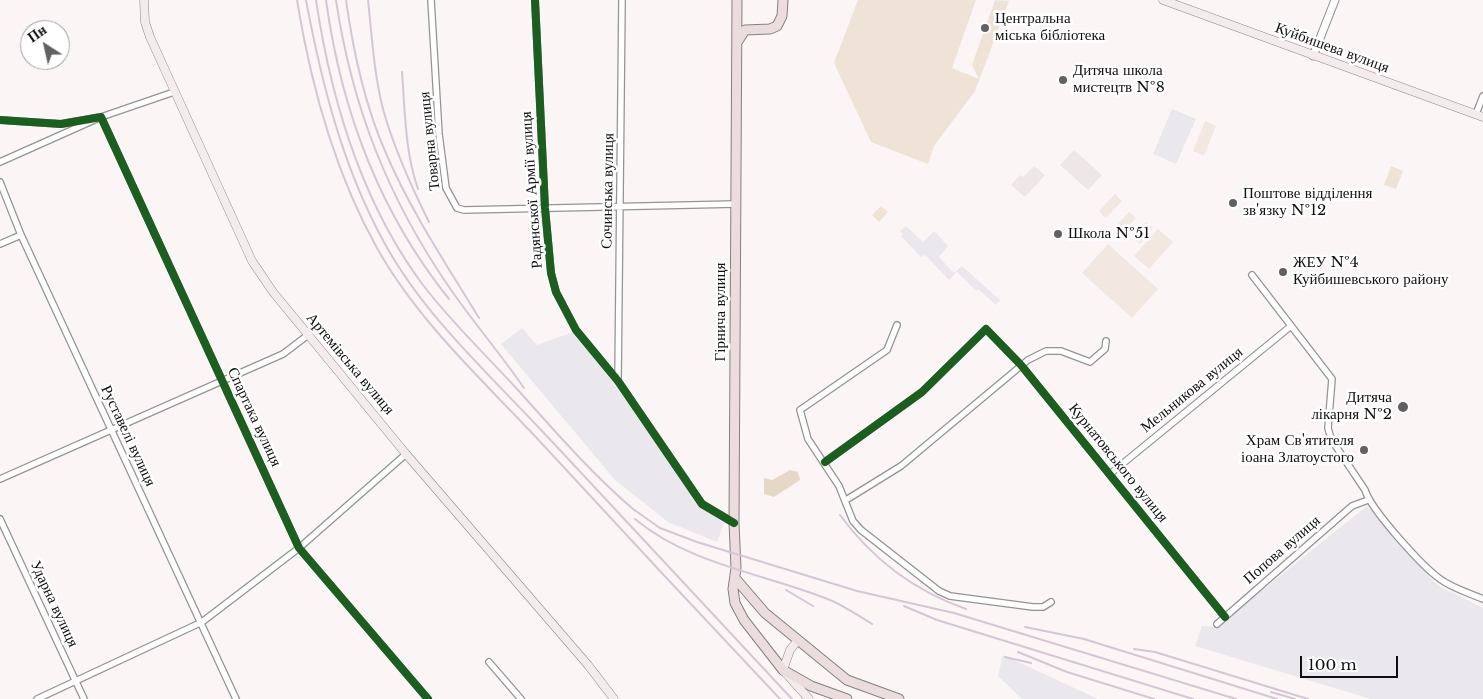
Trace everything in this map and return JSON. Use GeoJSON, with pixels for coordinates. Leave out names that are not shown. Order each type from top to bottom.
{"type":"FeatureCollection","features":[{"type":"Feature","properties":{"kind":"main road","name":"Артемівська вулиця"},"geometry":{"type":"LineString","coordinates":[[144,0],[145,22],[174,92],[252,261],[308,335],[406,454],[572,645],[614,699]]}},
{"type":"Feature","properties":{"kind":"main road","name":"Гірнича вулиця"},"geometry":{"type":"LineString","coordinates":[[737,0],[735,578],[733,588],[735,603],[744,620],[783,670],[809,699]]}},
{"type":"Feature","properties":{"kind":"main road"},"geometry":{"type":"LineString","coordinates":[[736,46],[742,33],[752,29],[770,29],[777,26],[782,16],[783,0]]}},
{"type":"Feature","properties":{"kind":"main road","name":"Куйбишева вулиця"},"geometry":{"type":"LineString","coordinates":[[1163,0],[1480,115]]}},
{"type":"Feature","properties":{"kind":"main road"},"geometry":{"type":"LineString","coordinates":[[737,13],[741,23],[752,29]]}},
{"type":"Feature","properties":{"kind":"main road"},"geometry":{"type":"LineString","coordinates":[[735,578],[765,613],[847,680],[899,699]]}},
{"type":"Feature","properties":{"kind":"main road"},"geometry":{"type":"LineString","coordinates":[[798,640],[790,650],[783,670],[811,686],[847,699]]}},
{"type":"Feature","properties":{"kind":"street","name":"Товарна вулиця"},"geometry":{"type":"LineString","coordinates":[[431,0],[439,134],[448,196],[457,208],[464,210],[736,204]]}},
{"type":"Feature","properties":{"kind":"street","name":"Радянської Армії вулиця"},"geometry":{"type":"LineString","coordinates":[[535,0],[545,208],[551,273],[556,292],[576,330],[618,382],[702,504],[734,523]]}},
{"type":"Feature","properties":{"kind":"street","name":"Сочинська вулиця"},"geometry":{"type":"LineString","coordinates":[[618,382],[622,0]]}},
{"type":"Feature","properties":{"kind":"street"},"geometry":{"type":"LineString","coordinates":[[1313,56],[1335,0]]}},
{"type":"Feature","properties":{"kind":"street"},"geometry":{"type":"LineString","coordinates":[[0,162],[101,117],[174,92]]}},
{"type":"Feature","properties":{"kind":"street"},"geometry":{"type":"LineString","coordinates":[[1480,115],[1483,96]]}},
{"type":"Feature","properties":{"kind":"street"},"geometry":{"type":"LineString","coordinates":[[0,120],[61,124],[101,117]]}},
{"type":"Feature","properties":{"kind":"street","name":"Спартака вулиця"},"geometry":{"type":"LineString","coordinates":[[101,117],[299,548],[428,699]]}},
{"type":"Feature","properties":{"kind":"street","name":"Руставелі вулиця"},"geometry":{"type":"LineString","coordinates":[[0,182],[21,235],[202,622],[236,699]]}},
{"type":"Feature","properties":{"kind":"street"},"geometry":{"type":"LineString","coordinates":[[0,244],[21,235]]}},
{"type":"Feature","properties":{"kind":"street"},"geometry":{"type":"LineString","coordinates":[[1252,274],[1332,378],[1328,428],[1331,439],[1365,490],[1368,500],[1404,543],[1440,579],[1483,599]]}},
{"type":"Feature","properties":{"kind":"street"},"geometry":{"type":"LineString","coordinates":[[897,325],[887,350],[800,410],[808,439],[825,462],[846,500],[850,515],[856,525],[927,583],[950,596],[1033,607],[1043,607],[1051,602]]}},
{"type":"Feature","properties":{"kind":"street","name":"Мельникова вулиця"},"geometry":{"type":"LineString","coordinates":[[1110,474],[1291,326]]}},
{"type":"Feature","properties":{"kind":"street","name":"Курнатовського вулиця"},"geometry":{"type":"LineString","coordinates":[[825,462],[922,392],[986,329],[1021,365],[1225,617]]}},
{"type":"Feature","properties":{"kind":"street"},"geometry":{"type":"LineString","coordinates":[[0,478],[283,354],[308,335]]}},
{"type":"Feature","properties":{"kind":"street"},"geometry":{"type":"LineString","coordinates":[[846,500],[901,466],[1021,365],[1046,351],[1066,351],[1090,362],[1105,348],[1106,341]]}},
{"type":"Feature","properties":{"kind":"street"},"geometry":{"type":"LineString","coordinates":[[37,699],[202,622],[299,548],[406,454]]}},
{"type":"Feature","properties":{"kind":"street","name":"Попова вулиця"},"geometry":{"type":"LineString","coordinates":[[1217,624],[1352,506],[1368,500]]}},
{"type":"Feature","properties":{"kind":"street","name":"Ударна вулиця"},"geometry":{"type":"LineString","coordinates":[[0,519],[84,699]]}},
{"type":"Feature","properties":{"kind":"street"},"geometry":{"type":"LineString","coordinates":[[489,662],[521,699]]}},
{"type":"Feature","properties":{"kind":"shaded area"},"geometry":{"type":"Polygon","coordinates":[[[858,0],[976,0],[952,68],[979,79],[972,65],[995,0],[1009,1],[975,91],[934,146],[928,164],[871,142],[834,63],[858,0]]]}},
{"type":"Feature","properties":{"kind":"shaded area"},"geometry":{"type":"Polygon","coordinates":[[[1172,109],[1196,119],[1176,164],[1153,154],[1172,109]]]}},
{"type":"Feature","properties":{"kind":"shaded area"},"geometry":{"type":"Polygon","coordinates":[[[1205,121],[1216,126],[1204,156],[1193,151],[1205,121]]]}},
{"type":"Feature","properties":{"kind":"shaded area"},"geometry":{"type":"Polygon","coordinates":[[[1074,150],[1102,175],[1088,190],[1060,165],[1074,150]]]}},
{"type":"Feature","properties":{"kind":"shaded area"},"geometry":{"type":"Polygon","coordinates":[[[1034,166],[1045,175],[1025,197],[1011,185],[1020,175],[1023,177],[1034,166]]]}},
{"type":"Feature","properties":{"kind":"shaded area"},"geometry":{"type":"Polygon","coordinates":[[[1391,166],[1403,171],[1396,189],[1384,185],[1391,166]]]}},
{"type":"Feature","properties":{"kind":"shaded area"},"geometry":{"type":"Polygon","coordinates":[[[1115,194],[1122,201],[1106,218],[1099,211],[1115,194]]]}},
{"type":"Feature","properties":{"kind":"shaded area"},"geometry":{"type":"Polygon","coordinates":[[[881,206],[888,212],[879,222],[872,215],[881,206]]]}},
{"type":"Feature","properties":{"kind":"shaded area"},"geometry":{"type":"Polygon","coordinates":[[[1129,212],[1136,218],[1124,231],[1117,225],[1129,212]]]}},
{"type":"Feature","properties":{"kind":"shaded area"},"geometry":{"type":"Polygon","coordinates":[[[1146,222],[1153,228],[1140,244],[1132,237],[1146,222]]]}},
{"type":"Feature","properties":{"kind":"shaded area"},"geometry":{"type":"Polygon","coordinates":[[[906,226],[923,242],[934,231],[948,246],[939,257],[954,273],[962,266],[1000,300],[996,305],[978,289],[976,291],[957,272],[949,280],[925,255],[921,257],[901,236],[903,234],[900,231],[906,226]]]}},
{"type":"Feature","properties":{"kind":"shaded area"},"geometry":{"type":"Polygon","coordinates":[[[1158,229],[1173,242],[1149,269],[1134,256],[1158,229]]]}},
{"type":"Feature","properties":{"kind":"shaded area"},"geometry":{"type":"Polygon","coordinates":[[[1108,244],[1158,289],[1132,318],[1082,273],[1108,244]]]}},
{"type":"Feature","properties":{"kind":"shaded area"},"geometry":{"type":"Polygon","coordinates":[[[522,328],[537,345],[576,331],[704,510],[724,523],[717,542],[668,522],[615,480],[501,344],[522,328]]]}},
{"type":"Feature","properties":{"kind":"shaded area"},"geometry":{"type":"Polygon","coordinates":[[[790,470],[798,472],[800,480],[774,497],[764,494],[764,478],[772,480],[790,470]]]}},
{"type":"Feature","properties":{"kind":"shaded area"},"geometry":{"type":"Polygon","coordinates":[[[1367,506],[1437,585],[1483,608],[1483,699],[1371,699],[1195,646],[1202,626],[1216,627],[1367,506]]]}},
{"type":"Feature","properties":{"kind":"shaded area"},"geometry":{"type":"Polygon","coordinates":[[[1003,655],[1098,699],[1022,699],[998,676],[1003,655]]]}},
{"type":"Feature","properties":{"kind":"railway"},"geometry":{"type":"LineString","coordinates":[[297,0],[309,64],[336,158],[362,219],[393,274],[449,346],[780,699]]}},
{"type":"Feature","properties":{"kind":"railway"},"geometry":{"type":"LineString","coordinates":[[306,0],[327,95],[357,186],[385,244],[418,295],[458,342],[792,699]]}},
{"type":"Feature","properties":{"kind":"railway"},"geometry":{"type":"LineString","coordinates":[[316,0],[330,75],[352,149],[366,185],[402,253],[423,285],[457,325],[588,466],[633,509],[660,528],[697,542],[857,591],[954,613],[1236,699]]}},
{"type":"Feature","properties":{"kind":"railway"},"geometry":{"type":"LineString","coordinates":[[326,0],[342,81],[353,120],[367,158],[403,231],[449,299]]}},
{"type":"Feature","properties":{"kind":"railway"},"geometry":{"type":"LineString","coordinates":[[336,0],[352,77],[363,114],[391,185],[427,254],[467,313],[524,388]]}},
{"type":"Feature","properties":{"kind":"railway"},"geometry":{"type":"LineString","coordinates":[[346,0],[361,77],[371,115],[385,151],[417,216],[479,318]]}},
{"type":"Feature","properties":{"kind":"railway"},"geometry":{"type":"LineString","coordinates":[[368,0],[375,69],[383,109],[403,167],[429,222]]}},
{"type":"Feature","properties":{"kind":"railway"},"geometry":{"type":"LineString","coordinates":[[402,72],[410,161],[418,189]]}},
{"type":"Feature","properties":{"kind":"railway"},"geometry":{"type":"LineString","coordinates":[[840,515],[866,546],[896,572],[929,593],[966,609]]}},
{"type":"Feature","properties":{"kind":"railway"},"geometry":{"type":"LineString","coordinates":[[635,519],[678,547],[726,566],[831,600],[872,624]]}},
{"type":"Feature","properties":{"kind":"railway"},"geometry":{"type":"LineString","coordinates":[[786,590],[813,606]]}},
{"type":"Feature","properties":{"kind":"railway"},"geometry":{"type":"LineString","coordinates":[[904,606],[937,620],[1193,699]]}},
{"type":"Feature","properties":{"kind":"railway"},"geometry":{"type":"LineString","coordinates":[[1025,627],[1084,639],[1277,699]]}},
{"type":"Feature","properties":{"kind":"railway"},"geometry":{"type":"LineString","coordinates":[[1134,649],[1155,652],[1308,699]]}},
{"type":"Feature","properties":{"kind":"railway"},"geometry":{"type":"LineString","coordinates":[[1018,652],[1067,672],[1154,699]]}},
{"type":"Feature","properties":{"kind":"railway"},"geometry":{"type":"LineString","coordinates":[[1005,657],[1031,663]]}},
{"type":"Feature","properties":{"kind":"railway"},"geometry":{"type":"LineString","coordinates":[[1271,692],[1295,699]]}},
{"type":"Feature","properties":{"kind":"cycle path"},"geometry":{"type":"LineString","coordinates":[[535,0],[545,208],[551,273],[556,292],[576,330],[618,381],[702,504],[734,523]]}},
{"type":"Feature","properties":{"kind":"cycle path"},"geometry":{"type":"LineString","coordinates":[[0,120],[61,124],[101,117],[299,548],[428,699]]}},
{"type":"Feature","properties":{"kind":"cycle path"},"geometry":{"type":"LineString","coordinates":[[825,462],[922,392],[986,329],[1021,365],[1225,617]]}},
{"type":"Feature","properties":{"kind":"place","name":"Центральна міська бібліотека"},"geometry":{"type":"Point","coordinates":[985,28]}},
{"type":"Feature","properties":{"kind":"place","name":"Дитяча школа мистецтв №8"},"geometry":{"type":"Point","coordinates":[1063,80]}},
{"type":"Feature","properties":{"kind":"place","name":"Поштове відділення зв'язку №12"},"geometry":{"type":"Point","coordinates":[1233,203]}},
{"type":"Feature","properties":{"kind":"place","name":"Школа №51"},"geometry":{"type":"Point","coordinates":[1058,234]}},
{"type":"Feature","properties":{"kind":"place","name":"ЖЕУ №4 Куйбишевського району"},"geometry":{"type":"Point","coordinates":[1283,272]}},
{"type":"Feature","properties":{"kind":"place","name":"Дитяча лікарня №2"},"geometry":{"type":"Point","coordinates":[1403,407]}},
{"type":"Feature","properties":{"kind":"place","name":"Храм Св'ятителя іоана Златоустого"},"geometry":{"type":"Point","coordinates":[1364,450]}}]}
